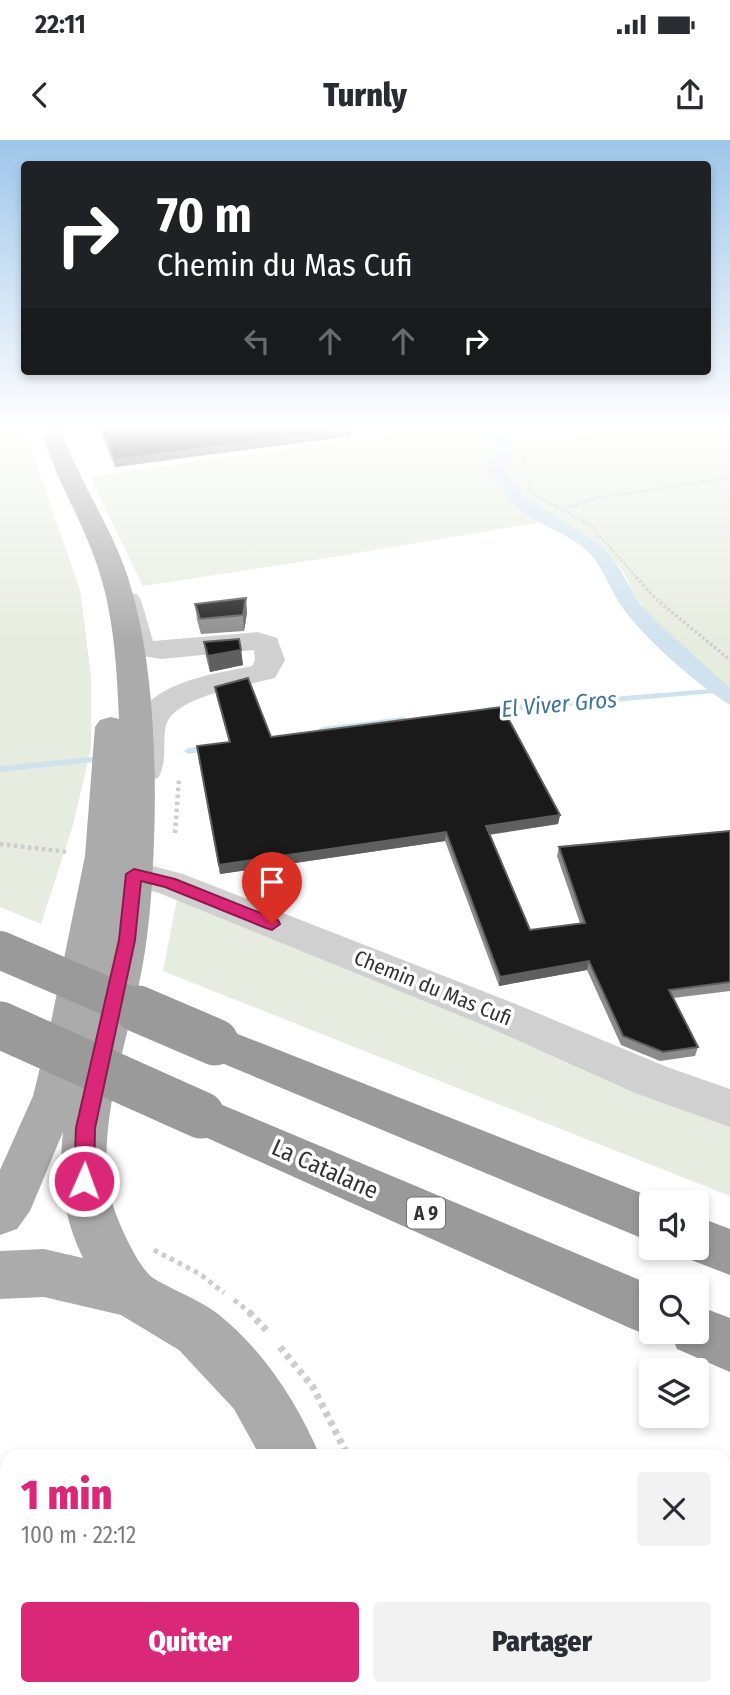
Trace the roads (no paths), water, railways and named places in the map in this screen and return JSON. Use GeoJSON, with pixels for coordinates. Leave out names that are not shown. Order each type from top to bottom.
{"type":"FeatureCollection","features":[{"type":"Feature","properties":{"kind":"highway"},"geometry":{"type":"LineString","coordinates":[[0,950],[215,1042],[639,1215]]}},
{"type":"Feature","properties":{"kind":"highway","name":"La Catalane"},"geometry":{"type":"LineString","coordinates":[[0,1025],[639,1306]]}},
{"type":"Feature","properties":{"kind":"highway"},"geometry":{"type":"LineString","coordinates":[[709,1244],[730,1252]]}},
{"type":"Feature","properties":{"kind":"highway"},"geometry":{"type":"LineString","coordinates":[[709,1336],[730,1345]]}},
{"type":"Feature","properties":{"kind":"main road"},"geometry":{"type":"LineString","coordinates":[[62,499],[96,588],[110,673],[118,865],[127,940],[86,1128],[84,1181],[94,1227],[254,1389],[287,1449]]}},
{"type":"Feature","properties":{"kind":"main road"},"geometry":{"type":"LineString","coordinates":[[0,1213],[13,1196],[55,1096],[71,1027],[118,865],[137,821],[134,707],[129,652],[105,550],[82,499]]}},
{"type":"Feature","properties":{"kind":"main road"},"geometry":{"type":"LineString","coordinates":[[0,1275],[136,1268]]}},
{"type":"Feature","properties":{"kind":"street"},"geometry":{"type":"LineString","coordinates":[[105,550],[118,569],[141,648],[161,650],[258,641],[267,644],[271,660],[264,672],[194,689],[170,701],[151,719],[149,758],[137,821]]}},
{"type":"Feature","properties":{"kind":"street","name":"Chemin du Mas Cufi"},"geometry":{"type":"LineString","coordinates":[[118,865],[170,883],[503,1016],[651,1080],[730,1108]]}},
{"type":"Feature","properties":{"kind":"water"},"geometry":{"type":"Polygon","coordinates":[[[509,499],[529,499],[602,546],[618,566],[640,604],[730,688],[730,705],[701,685],[642,631],[620,604],[601,569],[586,550],[517,507],[509,499]]]}},
{"type":"Feature","properties":{"kind":"waterway","name":"El Viver Gros"},"geometry":{"type":"LineString","coordinates":[[489,710],[723,690]]}},
{"type":"Feature","properties":{"kind":"waterway","name":"El Viver Gros"},"geometry":{"type":"LineString","coordinates":[[322,730],[403,720]]}},
{"type":"Feature","properties":{"kind":"waterway","name":"El Viver Gros"},"geometry":{"type":"LineString","coordinates":[[188,751],[209,748]]}},
{"type":"Feature","properties":{"kind":"waterway","name":"El Viver Gros"},"geometry":{"type":"LineString","coordinates":[[0,769],[92,760]]}}]}
